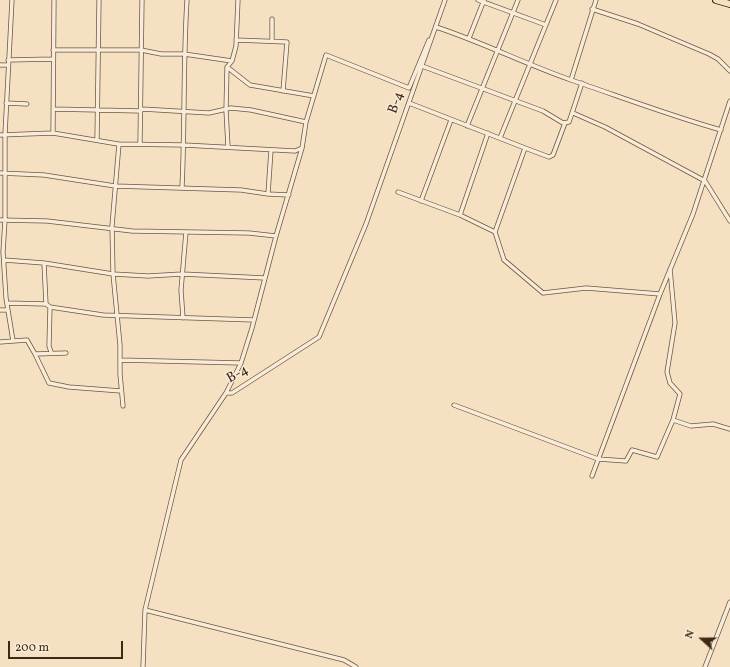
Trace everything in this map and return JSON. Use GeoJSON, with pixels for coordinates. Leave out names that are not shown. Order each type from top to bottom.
{"type":"FeatureCollection","features":[{"type":"Feature","properties":{"kind":"highway"},"geometry":{"type":"LineString","coordinates":[[716,0],[730,4]]}},
{"type":"Feature","properties":{"kind":"street"},"geometry":{"type":"LineString","coordinates":[[5,278],[1,252],[5,220],[5,173],[2,134],[6,103],[7,65],[12,0]]}},
{"type":"Feature","properties":{"kind":"street"},"geometry":{"type":"LineString","coordinates":[[53,133],[54,0]]}},
{"type":"Feature","properties":{"kind":"street"},"geometry":{"type":"LineString","coordinates":[[97,140],[96,110],[99,0]]}},
{"type":"Feature","properties":{"kind":"street"},"geometry":{"type":"LineString","coordinates":[[140,144],[142,110],[142,0]]}},
{"type":"Feature","properties":{"kind":"street"},"geometry":{"type":"LineString","coordinates":[[182,187],[185,112],[184,54],[187,0]]}},
{"type":"Feature","properties":{"kind":"street"},"geometry":{"type":"LineString","coordinates":[[228,147],[226,110],[227,68],[232,61],[236,40],[238,0]]}},
{"type":"Feature","properties":{"kind":"street"},"geometry":{"type":"LineString","coordinates":[[226,393],[241,363],[254,320],[276,236],[302,148],[306,122],[326,55],[409,88],[445,0]]}},
{"type":"Feature","properties":{"kind":"street","name":"B-4"},"geometry":{"type":"LineString","coordinates":[[143,667],[145,610],[181,460],[226,393],[232,393],[319,337],[366,224],[445,0]]}},
{"type":"Feature","properties":{"kind":"street"},"geometry":{"type":"LineString","coordinates":[[478,0],[546,25]]}},
{"type":"Feature","properties":{"kind":"street"},"geometry":{"type":"LineString","coordinates":[[467,126],[518,0]]}},
{"type":"Feature","properties":{"kind":"street"},"geometry":{"type":"LineString","coordinates":[[500,138],[556,0]]}},
{"type":"Feature","properties":{"kind":"street"},"geometry":{"type":"LineString","coordinates":[[571,80],[596,0]]}},
{"type":"Feature","properties":{"kind":"street"},"geometry":{"type":"LineString","coordinates":[[469,38],[483,1]]}},
{"type":"Feature","properties":{"kind":"street"},"geometry":{"type":"LineString","coordinates":[[592,9],[638,24],[709,54],[718,59],[730,71]]}},
{"type":"Feature","properties":{"kind":"street"},"geometry":{"type":"LineString","coordinates":[[272,19],[272,40]]}},
{"type":"Feature","properties":{"kind":"street"},"geometry":{"type":"LineString","coordinates":[[436,27],[469,38],[498,52],[571,80],[690,121],[721,130]]}},
{"type":"Feature","properties":{"kind":"street"},"geometry":{"type":"LineString","coordinates":[[236,40],[272,40],[287,42],[283,91]]}},
{"type":"Feature","properties":{"kind":"street"},"geometry":{"type":"LineString","coordinates":[[53,50],[141,50],[161,54],[184,54],[232,61]]}},
{"type":"Feature","properties":{"kind":"street"},"geometry":{"type":"LineString","coordinates":[[8,60],[53,59]]}},
{"type":"Feature","properties":{"kind":"street"},"geometry":{"type":"LineString","coordinates":[[0,65],[7,65]]}},
{"type":"Feature","properties":{"kind":"street"},"geometry":{"type":"LineString","coordinates":[[422,66],[543,111],[565,123]]}},
{"type":"Feature","properties":{"kind":"street"},"geometry":{"type":"LineString","coordinates":[[227,68],[250,85],[314,96]]}},
{"type":"Feature","properties":{"kind":"street"},"geometry":{"type":"LineString","coordinates":[[409,103],[549,157],[553,155],[565,123],[569,122],[582,83]]}},
{"type":"Feature","properties":{"kind":"street"},"geometry":{"type":"LineString","coordinates":[[592,476],[670,268],[693,214],[728,113],[730,102]]}},
{"type":"Feature","properties":{"kind":"street"},"geometry":{"type":"LineString","coordinates":[[6,103],[27,104]]}},
{"type":"Feature","properties":{"kind":"street"},"geometry":{"type":"LineString","coordinates":[[53,109],[142,110],[209,113],[231,108],[251,110],[306,122]]}},
{"type":"Feature","properties":{"kind":"street"},"geometry":{"type":"LineString","coordinates":[[573,112],[605,127],[704,181],[730,221]]}},
{"type":"Feature","properties":{"kind":"street"},"geometry":{"type":"LineString","coordinates":[[421,201],[451,120]]}},
{"type":"Feature","properties":{"kind":"street"},"geometry":{"type":"LineString","coordinates":[[2,134],[53,133],[119,144],[184,145],[295,151],[302,148]]}},
{"type":"Feature","properties":{"kind":"street"},"geometry":{"type":"LineString","coordinates":[[460,215],[488,134]]}},
{"type":"Feature","properties":{"kind":"street"},"geometry":{"type":"LineString","coordinates":[[119,144],[114,186],[112,229],[113,274],[118,316],[123,406]]}},
{"type":"Feature","properties":{"kind":"street"},"geometry":{"type":"LineString","coordinates":[[525,148],[495,232],[504,260],[543,293],[586,288],[660,294]]}},
{"type":"Feature","properties":{"kind":"street"},"geometry":{"type":"LineString","coordinates":[[268,194],[271,150]]}},
{"type":"Feature","properties":{"kind":"street"},"geometry":{"type":"LineString","coordinates":[[0,173],[44,175],[114,186],[241,190],[289,195]]}},
{"type":"Feature","properties":{"kind":"street"},"geometry":{"type":"LineString","coordinates":[[398,192],[460,215],[495,232]]}},
{"type":"Feature","properties":{"kind":"street"},"geometry":{"type":"LineString","coordinates":[[0,220],[47,221],[112,229],[248,233],[276,236]]}},
{"type":"Feature","properties":{"kind":"street"},"geometry":{"type":"LineString","coordinates":[[183,318],[182,274],[186,232]]}},
{"type":"Feature","properties":{"kind":"street"},"geometry":{"type":"LineString","coordinates":[[13,341],[7,303],[4,260],[44,263],[113,274],[148,276],[182,274],[265,278]]}},
{"type":"Feature","properties":{"kind":"street"},"geometry":{"type":"LineString","coordinates":[[44,263],[48,305],[49,346],[51,352]]}},
{"type":"Feature","properties":{"kind":"street"},"geometry":{"type":"LineString","coordinates":[[454,405],[598,459],[626,461],[632,450],[657,457],[673,420],[680,394],[670,382],[667,372],[675,323],[670,268]]}},
{"type":"Feature","properties":{"kind":"street"},"geometry":{"type":"LineString","coordinates":[[0,278],[5,278]]}},
{"type":"Feature","properties":{"kind":"street"},"geometry":{"type":"LineString","coordinates":[[7,303],[48,305],[103,316],[183,318],[201,320],[254,320]]}},
{"type":"Feature","properties":{"kind":"street"},"geometry":{"type":"LineString","coordinates":[[0,310],[8,310]]}},
{"type":"Feature","properties":{"kind":"street"},"geometry":{"type":"LineString","coordinates":[[0,342],[27,340],[49,383],[69,387],[121,391]]}},
{"type":"Feature","properties":{"kind":"street"},"geometry":{"type":"LineString","coordinates":[[35,354],[66,352]]}},
{"type":"Feature","properties":{"kind":"street"},"geometry":{"type":"LineString","coordinates":[[120,360],[241,363]]}},
{"type":"Feature","properties":{"kind":"street"},"geometry":{"type":"LineString","coordinates":[[673,420],[691,426],[713,424],[730,429]]}},
{"type":"Feature","properties":{"kind":"street"},"geometry":{"type":"LineString","coordinates":[[705,667],[729,610],[730,602]]}},
{"type":"Feature","properties":{"kind":"street"},"geometry":{"type":"LineString","coordinates":[[145,610],[344,660],[356,667]]}}]}
